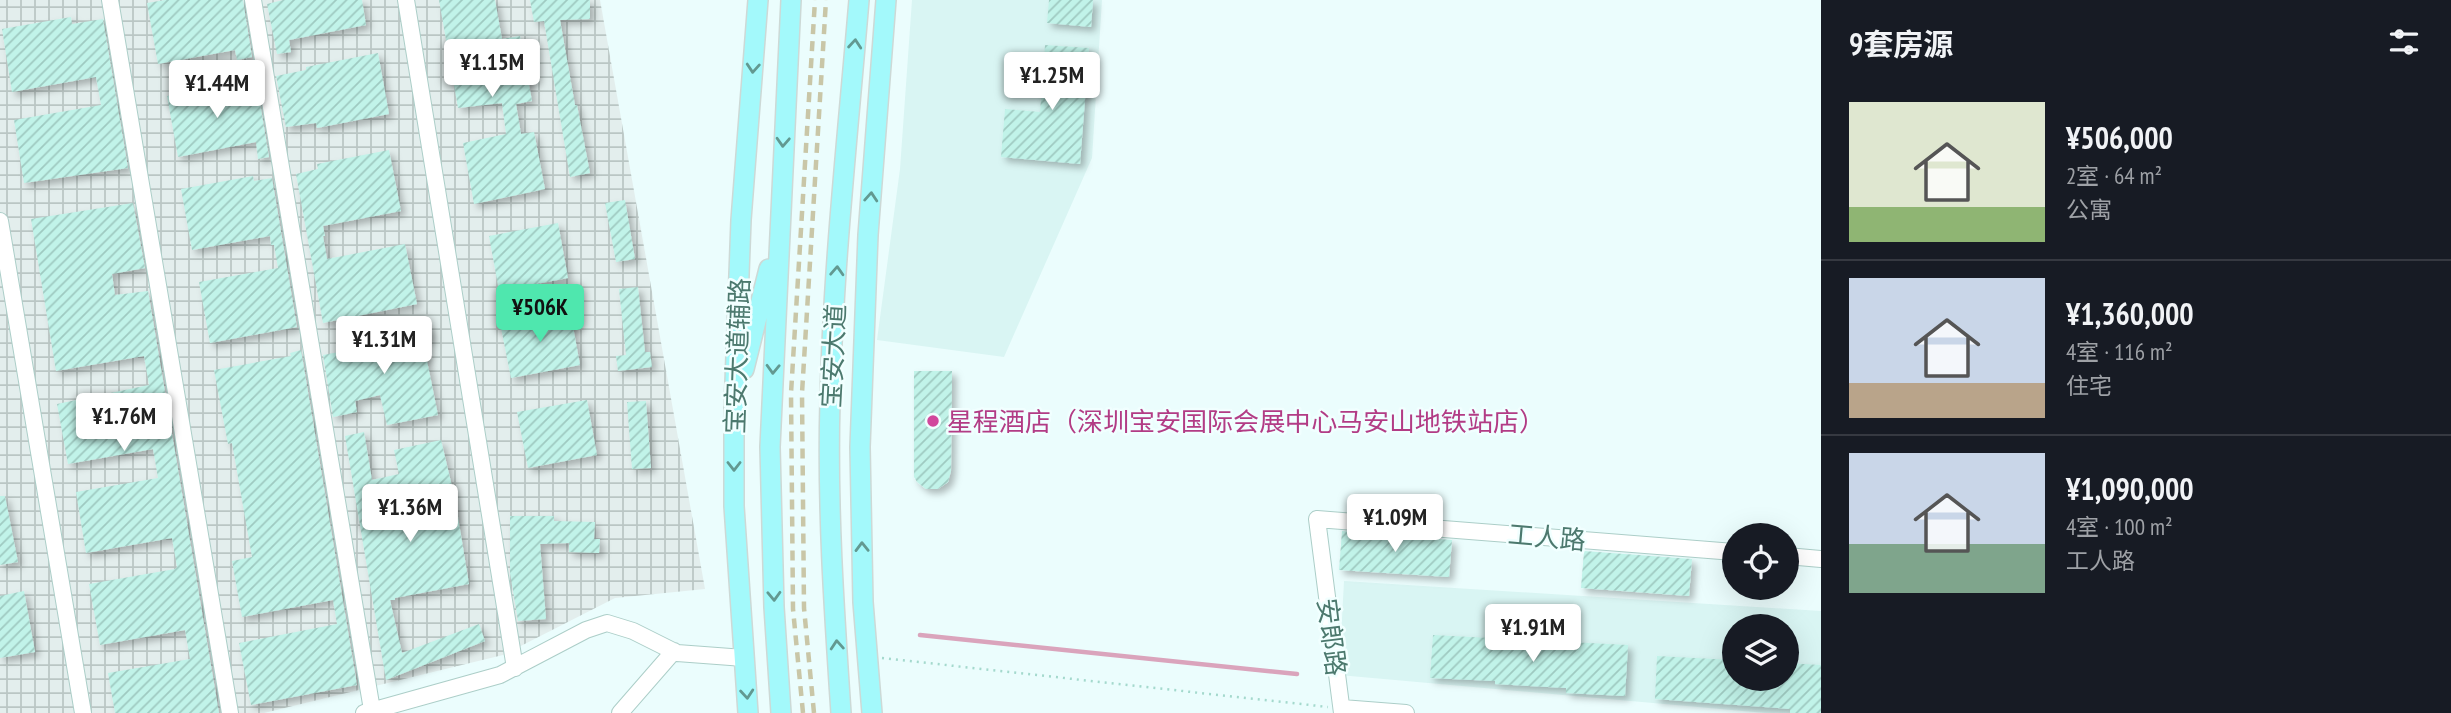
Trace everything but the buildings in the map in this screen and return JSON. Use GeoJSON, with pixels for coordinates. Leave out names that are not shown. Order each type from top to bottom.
{"type":"FeatureCollection","features":[{"type":"Feature","properties":{"kind":"main road","name":"宝安大道辅路"},"geometry":{"type":"LineString","coordinates":[[748,713],[734,506],[734,410],[741,220],[758,0]]}},
{"type":"Feature","properties":{"kind":"main road"},"geometry":{"type":"LineString","coordinates":[[781,713],[774,607],[770,447],[791,0]]}},
{"type":"Feature","properties":{"kind":"main road","name":"宝安大道"},"geometry":{"type":"LineString","coordinates":[[841,713],[833,574],[830,401],[839,237],[859,0]]}},
{"type":"Feature","properties":{"kind":"main road"},"geometry":{"type":"LineString","coordinates":[[872,713],[873,665],[863,602],[860,447],[868,235],[886,0]]}},
{"type":"Feature","properties":{"kind":"main road"},"geometry":{"type":"LineString","coordinates":[[734,410],[779,231]]}},
{"type":"Feature","properties":{"kind":"main road"},"geometry":{"type":"LineString","coordinates":[[866,713],[873,665]]}},
{"type":"Feature","properties":{"kind":"street"},"geometry":{"type":"LineString","coordinates":[[110,0],[230,713]]}},
{"type":"Feature","properties":{"kind":"street"},"geometry":{"type":"LineString","coordinates":[[253,0],[368,712],[500,675],[586,630],[607,623],[633,631],[674,651],[744,659]]}},
{"type":"Feature","properties":{"kind":"street"},"geometry":{"type":"LineString","coordinates":[[405,0],[515,668]]}},
{"type":"Feature","properties":{"kind":"street"},"geometry":{"type":"LineString","coordinates":[[0,221],[83,713]]}},
{"type":"Feature","properties":{"kind":"street","name":"工人路"},"geometry":{"type":"LineString","coordinates":[[1317,519],[1722,551]]}},
{"type":"Feature","properties":{"kind":"street","name":"安郎路"},"geometry":{"type":"LineString","coordinates":[[1317,519],[1342,710]]}},
{"type":"Feature","properties":{"kind":"street"},"geometry":{"type":"LineString","coordinates":[[1799,557],[1821,559]]}},
{"type":"Feature","properties":{"kind":"street"},"geometry":{"type":"LineString","coordinates":[[620,713],[674,651]]}},
{"type":"Feature","properties":{"kind":"street"},"geometry":{"type":"LineString","coordinates":[[1342,710],[1406,713]]}},
{"type":"Feature","properties":{"kind":"path"},"geometry":{"type":"LineString","coordinates":[[873,665],[1342,710]]}},
{"type":"Feature","properties":{"kind":"shaded area"},"geometry":{"type":"Polygon","coordinates":[[[0,0],[600,0],[705,589],[615,598],[503,655],[264,713],[0,713],[0,0]]]}},
{"type":"Feature","properties":{"kind":"shaded area"},"geometry":{"type":"Polygon","coordinates":[[[912,0],[1102,0],[1092,158],[1004,357],[877,340],[900,169],[912,0]]]}},
{"type":"Feature","properties":{"kind":"shaded area"},"geometry":{"type":"Polygon","coordinates":[[[1344,581],[1821,611],[1821,713],[1765,713],[1339,675],[1344,581]]]}},
{"type":"Feature","properties":{"kind":"waterway"},"geometry":{"type":"LineString","coordinates":[[920,635],[1297,674]]}},
{"type":"Feature","properties":{"kind":"railway"},"geometry":{"type":"LineString","coordinates":[[803,713],[793,609],[791,393],[815,0]]}},
{"type":"Feature","properties":{"kind":"railway"},"geometry":{"type":"LineString","coordinates":[[814,713],[804,608],[802,393],[826,0]]}},
{"type":"Feature","properties":{"kind":"place","name":"星程酒店（深圳宝安国际会展中心马安山地铁站店）"},"geometry":{"type":"Point","coordinates":[933,421]}}]}
